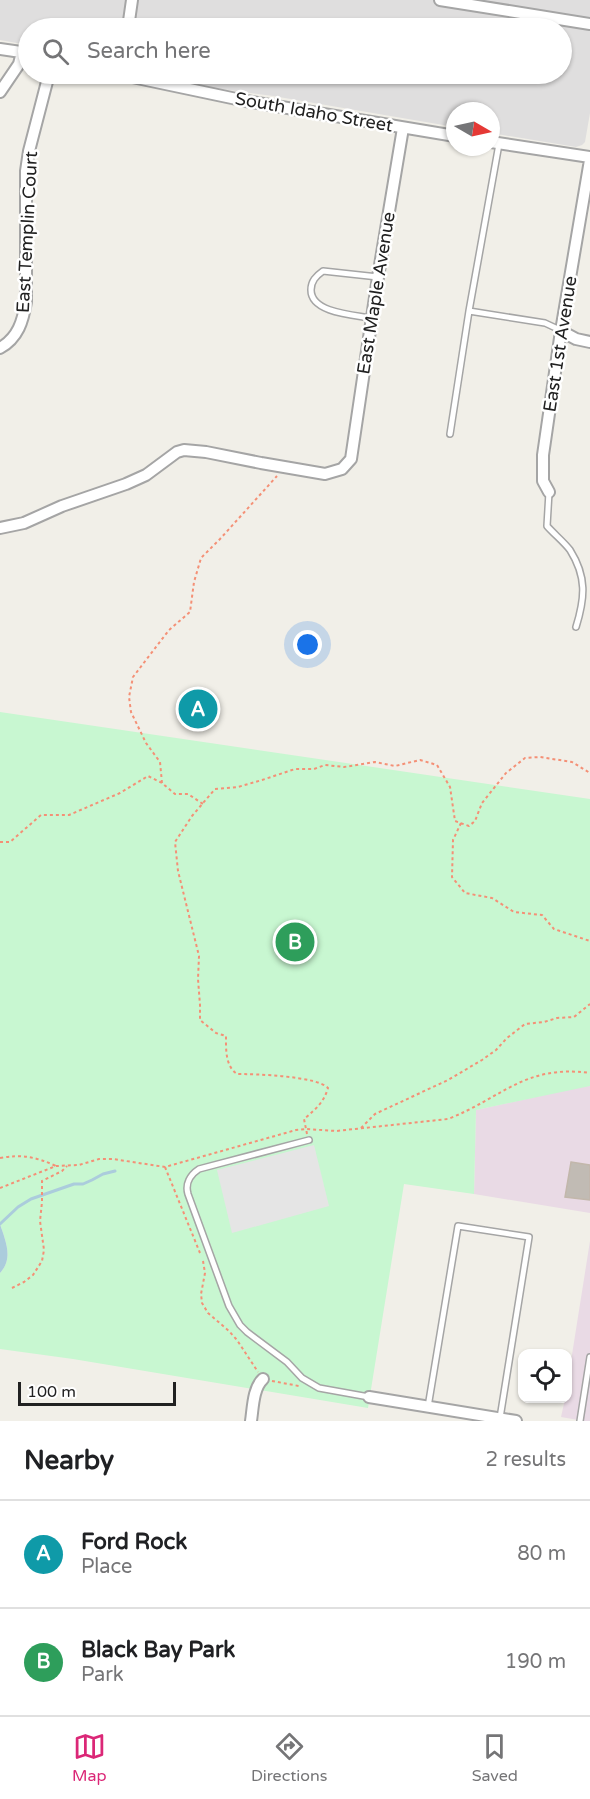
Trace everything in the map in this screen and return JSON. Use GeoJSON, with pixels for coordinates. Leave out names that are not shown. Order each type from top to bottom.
{"type":"FeatureCollection","features":[{"type":"Feature","properties":{"kind":"street"},"geometry":{"type":"LineString","coordinates":[[129,18],[132,0]]}},
{"type":"Feature","properties":{"kind":"street"},"geometry":{"type":"LineString","coordinates":[[440,0],[552,18]]}},
{"type":"Feature","properties":{"kind":"street"},"geometry":{"type":"LineString","coordinates":[[572,21],[590,24]]}},
{"type":"Feature","properties":{"kind":"street"},"geometry":{"type":"LineString","coordinates":[[0,49],[18,51]]}},
{"type":"Feature","properties":{"kind":"street"},"geometry":{"type":"LineString","coordinates":[[0,92],[18,65]]}},
{"type":"Feature","properties":{"kind":"street","name":"East Templin Court"},"geometry":{"type":"LineString","coordinates":[[0,348],[8,344],[17,333],[26,303],[26,171],[46,84]]}},
{"type":"Feature","properties":{"kind":"street","name":"South Idaho Street"},"geometry":{"type":"LineString","coordinates":[[167,84],[246,101],[446,135]]}},
{"type":"Feature","properties":{"kind":"street","name":"East Maple Avenue"},"geometry":{"type":"LineString","coordinates":[[284,467],[325,474],[342,469],[351,459],[403,128]]}},
{"type":"Feature","properties":{"kind":"street"},"geometry":{"type":"LineString","coordinates":[[500,144],[590,159]]}},
{"type":"Feature","properties":{"kind":"street","name":"East 1st Avenue"},"geometry":{"type":"LineString","coordinates":[[549,492],[543,481],[542,463],[561,331],[590,159]]}},
{"type":"Feature","properties":{"kind":"street"},"geometry":{"type":"LineString","coordinates":[[561,331],[576,339],[590,342]]}},
{"type":"Feature","properties":{"kind":"street"},"geometry":{"type":"LineString","coordinates":[[0,528],[24,523],[62,506],[126,484],[146,475],[184,450],[284,467]]}},
{"type":"Feature","properties":{"kind":"street"},"geometry":{"type":"LineString","coordinates":[[251,1421],[256,1389],[258,1383],[263,1379]]}},
{"type":"Feature","properties":{"kind":"street"},"geometry":{"type":"LineString","coordinates":[[369,1397],[478,1418],[516,1421]]}},
{"type":"Feature","properties":{"kind":"lane"},"geometry":{"type":"LineString","coordinates":[[450,434],[493,156]]}},
{"type":"Feature","properties":{"kind":"lane"},"geometry":{"type":"LineString","coordinates":[[372,318],[335,312],[320,306],[312,298],[310,288],[315,277],[323,271],[378,277]]}},
{"type":"Feature","properties":{"kind":"lane"},"geometry":{"type":"LineString","coordinates":[[469,311],[545,323],[561,331]]}},
{"type":"Feature","properties":{"kind":"lane"},"geometry":{"type":"LineString","coordinates":[[549,492],[547,526],[570,549],[584,579],[583,605],[576,627]]}},
{"type":"Feature","properties":{"kind":"lane"},"geometry":{"type":"LineString","coordinates":[[309,1140],[199,1169],[190,1178],[187,1187],[188,1194],[229,1306],[240,1325],[287,1362],[302,1378],[319,1388],[369,1397]]}},
{"type":"Feature","properties":{"kind":"lane"},"geometry":{"type":"LineString","coordinates":[[428,1407],[458,1226],[529,1237],[500,1418]]}},
{"type":"Feature","properties":{"kind":"lane"},"geometry":{"type":"LineString","coordinates":[[580,1421],[590,1358]]}},
{"type":"Feature","properties":{"kind":"path"},"geometry":{"type":"LineString","coordinates":[[162,783],[160,762],[146,743],[131,712],[129,697],[133,677],[169,630],[190,612],[194,582],[201,558],[284,467]]}},
{"type":"Feature","properties":{"kind":"path"},"geometry":{"type":"LineString","coordinates":[[306,1129],[304,1119],[325,1098],[328,1088],[325,1084],[309,1080],[237,1074],[232,1071],[227,1057],[226,1036],[216,1033],[200,1020],[198,979],[200,956],[178,872],[175,842],[192,816],[215,789],[238,787],[295,769],[314,769],[325,765],[344,767],[375,762],[395,766],[420,760],[437,765],[450,787],[454,821],[469,826],[475,821],[482,803],[506,773],[525,758],[540,757],[572,762],[590,773]]}},
{"type":"Feature","properties":{"kind":"path"},"geometry":{"type":"LineString","coordinates":[[0,842],[10,842],[41,815],[69,816],[120,793],[148,776],[162,783],[175,794],[188,794],[203,804]]}},
{"type":"Feature","properties":{"kind":"path"},"geometry":{"type":"LineString","coordinates":[[461,823],[453,840],[452,877],[465,893],[492,898],[514,912],[542,915],[554,929],[590,941]]}},
{"type":"Feature","properties":{"kind":"path"},"geometry":{"type":"LineString","coordinates":[[361,1128],[375,1114],[447,1080],[482,1060],[525,1024],[574,1017],[590,1004]]}},
{"type":"Feature","properties":{"kind":"path"},"geometry":{"type":"LineString","coordinates":[[0,1188],[57,1167],[67,1167],[99,1159],[165,1167],[292,1131],[306,1129],[336,1131],[448,1119],[464,1113],[504,1090],[541,1075],[558,1071],[590,1073]]}},
{"type":"Feature","properties":{"kind":"path"},"geometry":{"type":"LineString","coordinates":[[0,1158],[15,1155],[39,1159],[57,1167]]}},
{"type":"Feature","properties":{"kind":"path"},"geometry":{"type":"LineString","coordinates":[[12,1288],[33,1275],[42,1261],[44,1250],[40,1221],[42,1180],[67,1167]]}},
{"type":"Feature","properties":{"kind":"shaded area"},"geometry":{"type":"Polygon","coordinates":[[[0,0],[590,0],[590,113],[585,142],[576,147],[500,134],[500,102],[446,102],[446,125],[192,84],[572,84],[572,18],[18,18],[18,43],[0,40],[0,0]]]}},
{"type":"Feature","properties":{"kind":"shaded area"},"geometry":{"type":"Polygon","coordinates":[[[590,1086],[590,1213],[474,1194],[476,1110],[590,1086]]]}},
{"type":"Feature","properties":{"kind":"shaded area"},"geometry":{"type":"Polygon","coordinates":[[[314,1145],[329,1206],[232,1233],[217,1170],[314,1145]]]}},
{"type":"Feature","properties":{"kind":"shaded area"},"geometry":{"type":"Polygon","coordinates":[[[590,1241],[590,1421],[561,1417],[564,1403],[572,1403],[572,1355],[590,1241]]]}},
{"type":"Feature","properties":{"kind":"green space"},"geometry":{"type":"Polygon","coordinates":[[[0,712],[590,799],[590,1086],[476,1110],[474,1194],[404,1184],[368,1408],[0,1349],[0,1273],[7,1261],[7,1255],[0,1224],[0,712]]]}},
{"type":"Feature","properties":{"kind":"water"},"geometry":{"type":"Polygon","coordinates":[[[0,1224],[6,1243],[7,1261],[0,1273],[0,1224]]]}},
{"type":"Feature","properties":{"kind":"building"},"geometry":{"type":"Polygon","coordinates":[[[571,1162],[590,1165],[590,1200],[565,1197],[571,1162]]]}},
{"type":"Feature","properties":{"kind":"waterway"},"geometry":{"type":"LineString","coordinates":[[0,1224],[18,1207],[31,1199],[74,1184],[83,1184],[115,1171]]}},
{"type":"Feature","properties":{"kind":"place","name":"Ford Rock"},"geometry":{"type":"Point","coordinates":[198,709]}},
{"type":"Feature","properties":{"kind":"place","name":"Black Bay Park"},"geometry":{"type":"Point","coordinates":[295,942]}}]}
